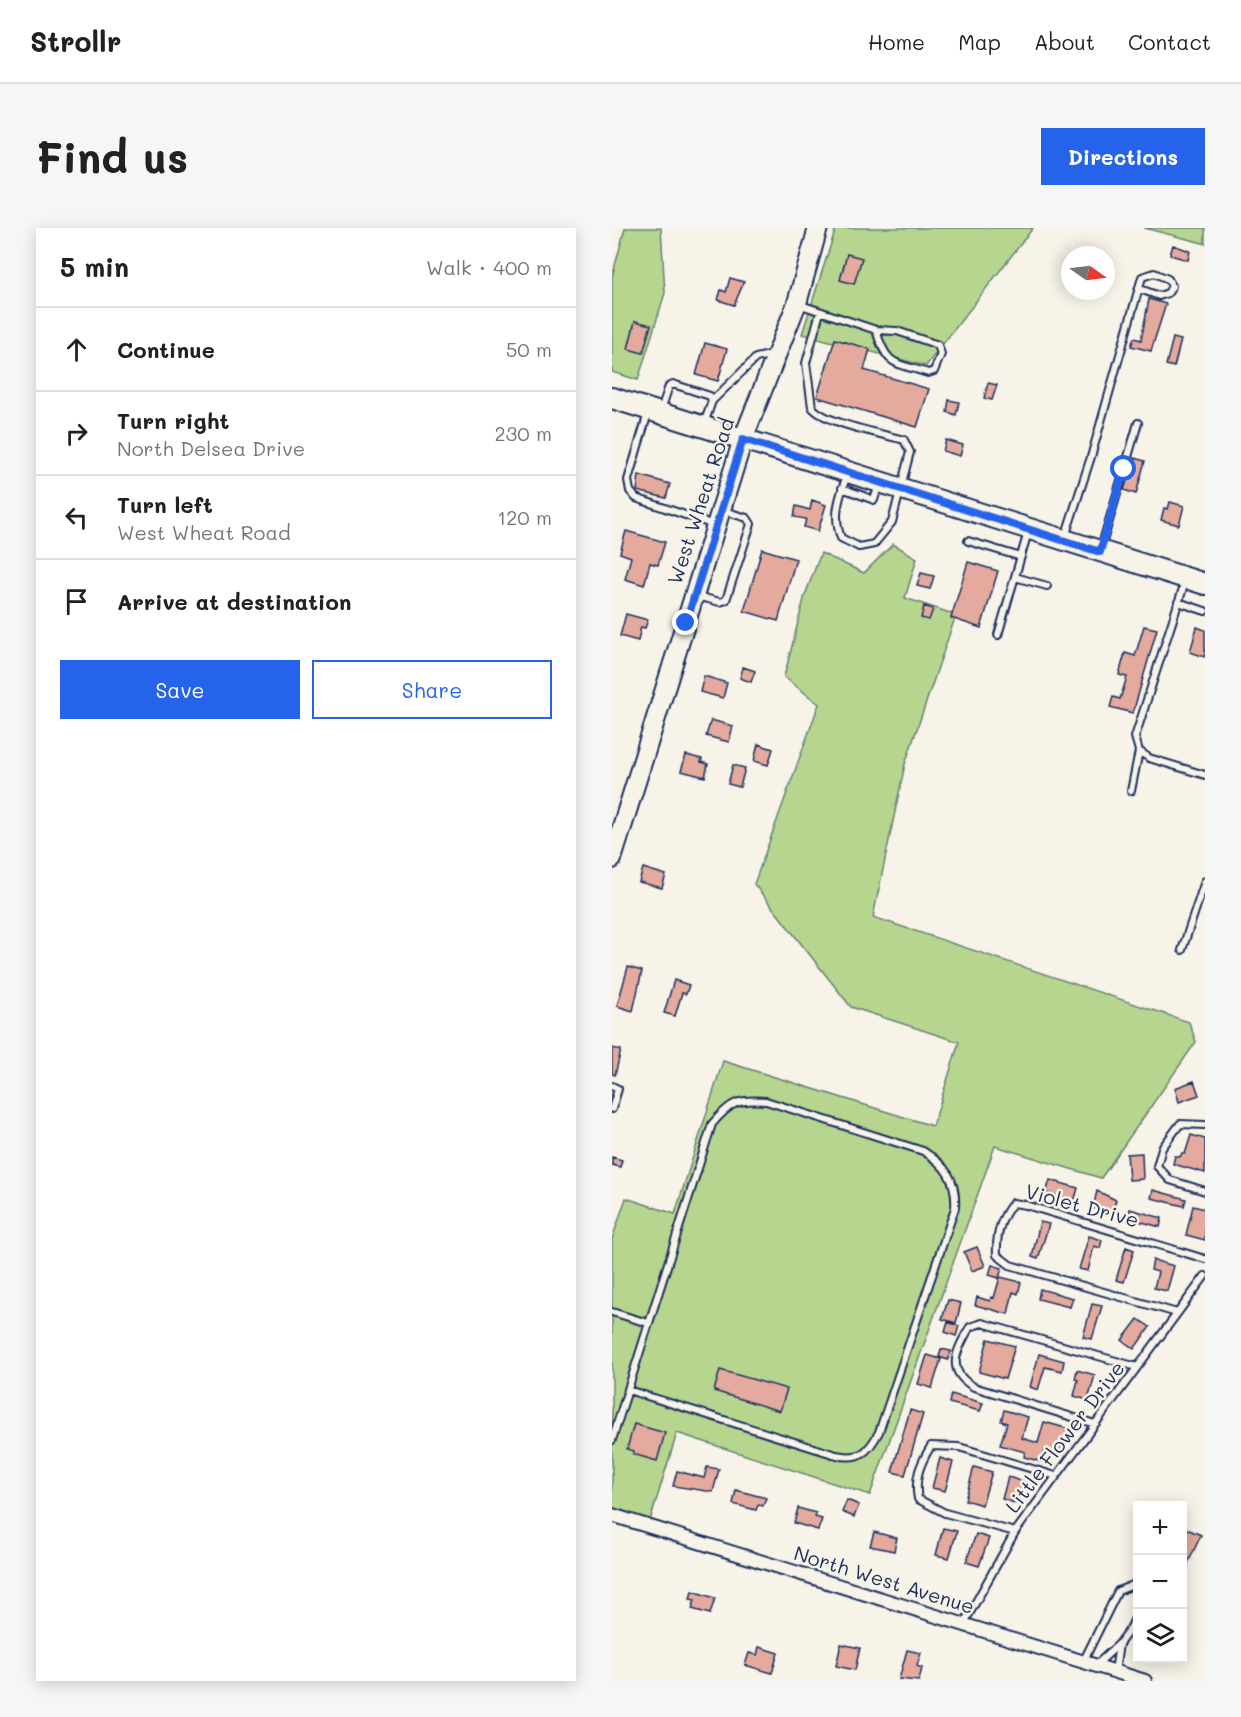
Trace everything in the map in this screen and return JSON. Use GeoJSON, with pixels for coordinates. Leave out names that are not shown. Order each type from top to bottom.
{"type":"FeatureCollection","features":[{"type":"Feature","properties":{"kind":"main road"},"geometry":{"type":"LineString","coordinates":[[612,398],[743,439],[845,480],[890,485],[1205,584]]}},
{"type":"Feature","properties":{"kind":"street","name":"West Wheat Road"},"geometry":{"type":"LineString","coordinates":[[612,859],[743,439],[797,303],[818,228]]}},
{"type":"Feature","properties":{"kind":"street","name":"North West Avenue"},"geometry":{"type":"LineString","coordinates":[[612,1515],[1144,1681]]}},
{"type":"Feature","properties":{"kind":"lane"},"geometry":{"type":"LineString","coordinates":[[1064,540],[1142,277],[1148,273],[1165,277],[1172,286],[1168,293],[1159,296],[1140,289]]}},
{"type":"Feature","properties":{"kind":"lane"},"geometry":{"type":"LineString","coordinates":[[797,303],[876,330],[897,331],[938,345],[940,354],[934,371],[928,373],[888,359],[882,350],[876,330]]}},
{"type":"Feature","properties":{"kind":"lane"},"geometry":{"type":"LineString","coordinates":[[820,312],[806,363],[812,407],[816,412],[829,418],[904,440],[910,452],[890,485],[892,522],[874,544],[859,547],[841,538],[836,523],[836,509],[845,480]]}},
{"type":"Feature","properties":{"kind":"lane"},"geometry":{"type":"LineString","coordinates":[[703,427],[712,401],[756,357],[777,353]]}},
{"type":"Feature","properties":{"kind":"lane"},"geometry":{"type":"LineString","coordinates":[[695,596],[720,602],[726,600],[751,524],[747,518],[719,518],[636,498],[630,491],[628,480],[655,411],[669,386],[673,384],[710,396],[712,401]]}},
{"type":"Feature","properties":{"kind":"lane"},"geometry":{"type":"LineString","coordinates":[[1100,552],[1138,423]]}},
{"type":"Feature","properties":{"kind":"lane"},"geometry":{"type":"LineString","coordinates":[[998,635],[1029,528]]}},
{"type":"Feature","properties":{"kind":"lane"},"geometry":{"type":"LineString","coordinates":[[968,541],[1021,557]]}},
{"type":"Feature","properties":{"kind":"lane"},"geometry":{"type":"LineString","coordinates":[[1015,577],[1047,586]]}},
{"type":"Feature","properties":{"kind":"lane"},"geometry":{"type":"LineString","coordinates":[[1131,791],[1138,751],[1136,737],[1186,578]]}},
{"type":"Feature","properties":{"kind":"lane"},"geometry":{"type":"LineString","coordinates":[[1178,602],[1205,611]]}},
{"type":"Feature","properties":{"kind":"lane"},"geometry":{"type":"LineString","coordinates":[[1138,751],[1149,758],[1205,775]]}},
{"type":"Feature","properties":{"kind":"lane"},"geometry":{"type":"LineString","coordinates":[[1182,951],[1205,882]]}},
{"type":"Feature","properties":{"kind":"lane"},"geometry":{"type":"LineString","coordinates":[[612,1086],[618,1089],[612,1109]]}},
{"type":"Feature","properties":{"kind":"lane"},"geometry":{"type":"LineString","coordinates":[[612,1440],[712,1124],[728,1105],[746,1099],[766,1101],[923,1151],[940,1161],[950,1174],[957,1190],[955,1208],[879,1432],[872,1446],[862,1454],[851,1458],[836,1455],[628,1390]]}},
{"type":"Feature","properties":{"kind":"lane"},"geometry":{"type":"LineString","coordinates":[[1205,1125],[1180,1124],[1162,1148],[1157,1166],[1170,1180],[1205,1191]]}},
{"type":"Feature","properties":{"kind":"lane","name":"Violet Drive"},"geometry":{"type":"LineString","coordinates":[[1178,1312],[1010,1265],[997,1255],[996,1244],[1004,1214],[1013,1203],[1026,1204],[1205,1259]]}},
{"type":"Feature","properties":{"kind":"lane","name":"Little Flower Drive"},"geometry":{"type":"LineString","coordinates":[[963,1625],[1015,1532],[1205,1276]]}},
{"type":"Feature","properties":{"kind":"lane"},"geometry":{"type":"LineString","coordinates":[[612,1312],[648,1323]]}},
{"type":"Feature","properties":{"kind":"lane"},"geometry":{"type":"LineString","coordinates":[[1095,1424],[974,1388],[963,1381],[957,1372],[956,1359],[970,1327],[982,1323],[1137,1367]]}},
{"type":"Feature","properties":{"kind":"lane"},"geometry":{"type":"LineString","coordinates":[[1015,1532],[945,1513],[918,1499],[915,1483],[921,1462],[931,1446],[959,1447],[1056,1476]]}},
{"type":"Feature","properties":{"kind":"lane"},"geometry":{"type":"LineString","coordinates":[[1089,1664],[1118,1591],[1133,1585]]}},
{"type":"Feature","properties":{"kind":"lane"},"geometry":{"type":"LineString","coordinates":[[1089,1664],[1119,1644],[1133,1622]]}},
{"type":"Feature","properties":{"kind":"lane"},"geometry":{"type":"LineString","coordinates":[[1115,1672],[1119,1644]]}},
{"type":"Feature","properties":{"kind":"green space"},"geometry":{"type":"Polygon","coordinates":[[[625,228],[661,228],[665,293],[638,380],[612,372],[612,277],[625,228]]]}},
{"type":"Feature","properties":{"kind":"green space"},"geometry":{"type":"Polygon","coordinates":[[[836,228],[1033,228],[926,366],[802,334],[836,228]]]}},
{"type":"Feature","properties":{"kind":"green space"},"geometry":{"type":"Polygon","coordinates":[[[1144,228],[1205,228],[1205,244],[1203,243],[1144,228]]]}},
{"type":"Feature","properties":{"kind":"green space"},"geometry":{"type":"Polygon","coordinates":[[[893,544],[917,558],[905,598],[956,615],[905,764],[873,917],[1189,1022],[1196,1042],[1101,1178],[995,1146],[870,1495],[677,1433],[648,1527],[612,1515],[612,1239],[626,1198],[675,1214],[723,1061],[933,1126],[959,1042],[851,1007],[754,884],[819,704],[784,677],[805,595],[821,553],[864,573],[893,544]]]}},
{"type":"Feature","properties":{"kind":"building"},"geometry":{"type":"Polygon","coordinates":[[[1173,245],[1190,251],[1188,260],[1170,255],[1173,245]]]}},
{"type":"Feature","properties":{"kind":"building"},"geometry":{"type":"Polygon","coordinates":[[[847,254],[862,258],[854,284],[840,280],[847,254]]]}},
{"type":"Feature","properties":{"kind":"building"},"geometry":{"type":"Polygon","coordinates":[[[730,278],[744,282],[734,305],[718,300],[721,290],[726,292],[730,278]]]}},
{"type":"Feature","properties":{"kind":"building"},"geometry":{"type":"Polygon","coordinates":[[[1149,299],[1166,304],[1151,351],[1131,346],[1134,338],[1141,340],[1149,299]]]}},
{"type":"Feature","properties":{"kind":"building"},"geometry":{"type":"Polygon","coordinates":[[[635,321],[651,325],[643,353],[628,349],[635,321]]]}},
{"type":"Feature","properties":{"kind":"building"},"geometry":{"type":"Polygon","coordinates":[[[1173,338],[1181,340],[1174,367],[1166,365],[1173,338]]]}},
{"type":"Feature","properties":{"kind":"building"},"geometry":{"type":"Polygon","coordinates":[[[835,339],[870,349],[864,370],[929,389],[917,427],[817,397],[835,339]]]}},
{"type":"Feature","properties":{"kind":"building"},"geometry":{"type":"Polygon","coordinates":[[[705,343],[727,349],[718,381],[696,375],[705,343]]]}},
{"type":"Feature","properties":{"kind":"building"},"geometry":{"type":"Polygon","coordinates":[[[988,383],[997,385],[992,400],[984,398],[988,383]]]}},
{"type":"Feature","properties":{"kind":"building"},"geometry":{"type":"Polygon","coordinates":[[[949,400],[959,402],[956,415],[947,412],[949,400]]]}},
{"type":"Feature","properties":{"kind":"building"},"geometry":{"type":"Polygon","coordinates":[[[946,440],[963,445],[960,456],[943,451],[946,440]]]}},
{"type":"Feature","properties":{"kind":"building"},"geometry":{"type":"Polygon","coordinates":[[[1134,458],[1145,461],[1136,494],[1124,490],[1134,458]]]}},
{"type":"Feature","properties":{"kind":"building"},"geometry":{"type":"Polygon","coordinates":[[[639,475],[670,484],[666,498],[637,491],[639,475]]]}},
{"type":"Feature","properties":{"kind":"building"},"geometry":{"type":"Polygon","coordinates":[[[812,500],[826,505],[818,531],[804,527],[806,519],[794,517],[796,506],[810,510],[812,500]]]}},
{"type":"Feature","properties":{"kind":"building"},"geometry":{"type":"Polygon","coordinates":[[[1170,502],[1184,506],[1179,525],[1161,520],[1164,508],[1168,509],[1170,502]]]}},
{"type":"Feature","properties":{"kind":"building"},"geometry":{"type":"Polygon","coordinates":[[[626,531],[665,542],[658,565],[650,563],[644,585],[625,579],[631,557],[620,553],[626,531]]]}},
{"type":"Feature","properties":{"kind":"building"},"geometry":{"type":"Polygon","coordinates":[[[762,549],[796,559],[778,621],[744,611],[762,549]]]}},
{"type":"Feature","properties":{"kind":"building"},"geometry":{"type":"Polygon","coordinates":[[[968,562],[998,571],[981,628],[951,618],[968,562]]]}},
{"type":"Feature","properties":{"kind":"building"},"geometry":{"type":"Polygon","coordinates":[[[921,573],[934,576],[930,589],[917,586],[921,573]]]}},
{"type":"Feature","properties":{"kind":"building"},"geometry":{"type":"Polygon","coordinates":[[[924,606],[933,609],[929,620],[921,618],[924,606]]]}},
{"type":"Feature","properties":{"kind":"building"},"geometry":{"type":"Polygon","coordinates":[[[626,614],[648,620],[645,628],[641,627],[638,641],[620,636],[626,614]]]}},
{"type":"Feature","properties":{"kind":"building"},"geometry":{"type":"Polygon","coordinates":[[[1144,626],[1157,629],[1133,713],[1110,707],[1113,697],[1120,699],[1127,677],[1119,675],[1125,653],[1135,656],[1144,626]]]}},
{"type":"Feature","properties":{"kind":"building"},"geometry":{"type":"Polygon","coordinates":[[[1197,627],[1205,630],[1205,657],[1190,652],[1197,627]]]}},
{"type":"Feature","properties":{"kind":"building"},"geometry":{"type":"Polygon","coordinates":[[[743,667],[755,671],[751,682],[740,678],[743,667]]]}},
{"type":"Feature","properties":{"kind":"building"},"geometry":{"type":"Polygon","coordinates":[[[704,676],[727,683],[723,698],[700,692],[704,676]]]}},
{"type":"Feature","properties":{"kind":"building"},"geometry":{"type":"Polygon","coordinates":[[[711,720],[733,726],[729,742],[706,736],[711,720]]]}},
{"type":"Feature","properties":{"kind":"building"},"geometry":{"type":"Polygon","coordinates":[[[758,744],[773,749],[768,765],[754,761],[758,744]]]}},
{"type":"Feature","properties":{"kind":"building"},"geometry":{"type":"Polygon","coordinates":[[[686,755],[702,759],[701,762],[708,764],[705,777],[681,771],[686,755]]]}},
{"type":"Feature","properties":{"kind":"building"},"geometry":{"type":"Polygon","coordinates":[[[733,765],[745,768],[740,787],[728,784],[733,765]]]}},
{"type":"Feature","properties":{"kind":"building"},"geometry":{"type":"Polygon","coordinates":[[[643,868],[666,875],[662,888],[639,882],[643,868]]]}},
{"type":"Feature","properties":{"kind":"building"},"geometry":{"type":"Polygon","coordinates":[[[628,967],[642,971],[633,1011],[617,1006],[628,967]]]}},
{"type":"Feature","properties":{"kind":"building"},"geometry":{"type":"Polygon","coordinates":[[[674,980],[689,985],[686,994],[682,993],[675,1016],[664,1013],[674,980]]]}},
{"type":"Feature","properties":{"kind":"building"},"geometry":{"type":"Polygon","coordinates":[[[612,1048],[621,1050],[615,1075],[612,1074],[612,1048]]]}},
{"type":"Feature","properties":{"kind":"building"},"geometry":{"type":"Polygon","coordinates":[[[1194,1081],[1199,1095],[1179,1102],[1175,1088],[1194,1081]]]}},
{"type":"Feature","properties":{"kind":"building"},"geometry":{"type":"Polygon","coordinates":[[[1191,1135],[1205,1139],[1205,1173],[1173,1164],[1175,1156],[1180,1157],[1182,1153],[1185,1154],[1191,1135]]]}},
{"type":"Feature","properties":{"kind":"building"},"geometry":{"type":"Polygon","coordinates":[[[1142,1153],[1143,1179],[1129,1180],[1127,1154],[1142,1153]]]}},
{"type":"Feature","properties":{"kind":"building"},"geometry":{"type":"Polygon","coordinates":[[[612,1157],[622,1160],[620,1167],[612,1165],[612,1157]]]}},
{"type":"Feature","properties":{"kind":"building"},"geometry":{"type":"Polygon","coordinates":[[[1050,1180],[1078,1188],[1074,1202],[1046,1193],[1050,1180]]]}},
{"type":"Feature","properties":{"kind":"building"},"geometry":{"type":"Polygon","coordinates":[[[1153,1190],[1186,1199],[1184,1206],[1151,1198],[1153,1190]]]}},
{"type":"Feature","properties":{"kind":"building"},"geometry":{"type":"Polygon","coordinates":[[[1097,1191],[1116,1200],[1112,1213],[1093,1208],[1097,1191]]]}},
{"type":"Feature","properties":{"kind":"building"},"geometry":{"type":"Polygon","coordinates":[[[1193,1206],[1205,1209],[1205,1240],[1186,1235],[1193,1206]]]}},
{"type":"Feature","properties":{"kind":"building"},"geometry":{"type":"Polygon","coordinates":[[[1130,1209],[1162,1218],[1160,1227],[1128,1218],[1130,1209]]]}},
{"type":"Feature","properties":{"kind":"building"},"geometry":{"type":"Polygon","coordinates":[[[1040,1222],[1049,1224],[1038,1259],[1032,1257],[1040,1222]]]}},
{"type":"Feature","properties":{"kind":"building"},"geometry":{"type":"Polygon","coordinates":[[[1089,1236],[1102,1240],[1100,1248],[1094,1246],[1088,1271],[1079,1269],[1089,1236]]]}},
{"type":"Feature","properties":{"kind":"building"},"geometry":{"type":"Polygon","coordinates":[[[977,1247],[985,1266],[972,1271],[964,1252],[977,1247]]]}},
{"type":"Feature","properties":{"kind":"building"},"geometry":{"type":"Polygon","coordinates":[[[1126,1247],[1134,1250],[1124,1282],[1116,1280],[1126,1247]]]}},
{"type":"Feature","properties":{"kind":"building"},"geometry":{"type":"Polygon","coordinates":[[[1153,1260],[1174,1266],[1167,1291],[1154,1288],[1158,1272],[1151,1270],[1153,1260]]]}},
{"type":"Feature","properties":{"kind":"building"},"geometry":{"type":"Polygon","coordinates":[[[992,1265],[1002,1268],[999,1278],[989,1275],[992,1265]]]}},
{"type":"Feature","properties":{"kind":"building"},"geometry":{"type":"Polygon","coordinates":[[[1000,1277],[1021,1282],[1018,1294],[1013,1292],[1008,1314],[975,1305],[977,1297],[990,1301],[991,1297],[994,1298],[1000,1277]]]}},
{"type":"Feature","properties":{"kind":"building"},"geometry":{"type":"Polygon","coordinates":[[[1040,1289],[1073,1298],[1070,1307],[1038,1299],[1040,1289]]]}},
{"type":"Feature","properties":{"kind":"building"},"geometry":{"type":"Polygon","coordinates":[[[948,1300],[961,1303],[956,1323],[942,1319],[948,1300]]]}},
{"type":"Feature","properties":{"kind":"building"},"geometry":{"type":"Polygon","coordinates":[[[1092,1304],[1102,1306],[1092,1339],[1083,1337],[1092,1304]]]}},
{"type":"Feature","properties":{"kind":"building"},"geometry":{"type":"Polygon","coordinates":[[[1138,1319],[1150,1327],[1134,1349],[1122,1340],[1138,1319]]]}},
{"type":"Feature","properties":{"kind":"building"},"geometry":{"type":"Polygon","coordinates":[[[948,1322],[959,1326],[956,1336],[945,1332],[948,1322]]]}},
{"type":"Feature","properties":{"kind":"building"},"geometry":{"type":"Polygon","coordinates":[[[988,1339],[1015,1346],[1005,1379],[979,1372],[988,1339]]]}},
{"type":"Feature","properties":{"kind":"building"},"geometry":{"type":"Polygon","coordinates":[[[941,1349],[951,1351],[948,1360],[939,1357],[941,1349]]]}},
{"type":"Feature","properties":{"kind":"building"},"geometry":{"type":"Polygon","coordinates":[[[1039,1354],[1064,1361],[1062,1371],[1045,1367],[1038,1390],[1030,1387],[1039,1354]]]}},
{"type":"Feature","properties":{"kind":"building"},"geometry":{"type":"Polygon","coordinates":[[[927,1355],[941,1359],[932,1388],[918,1384],[927,1355]]]}},
{"type":"Feature","properties":{"kind":"building"},"geometry":{"type":"Polygon","coordinates":[[[720,1370],[787,1389],[780,1411],[714,1391],[720,1370]]]}},
{"type":"Feature","properties":{"kind":"building"},"geometry":{"type":"Polygon","coordinates":[[[1077,1370],[1095,1375],[1088,1400],[1074,1396],[1078,1380],[1075,1379],[1077,1370]]]}},
{"type":"Feature","properties":{"kind":"building"},"geometry":{"type":"Polygon","coordinates":[[[951,1394],[983,1403],[980,1411],[949,1403],[951,1394]]]}},
{"type":"Feature","properties":{"kind":"building"},"geometry":{"type":"Polygon","coordinates":[[[910,1410],[923,1414],[905,1475],[892,1472],[910,1410]]]}},
{"type":"Feature","properties":{"kind":"building"},"geometry":{"type":"Polygon","coordinates":[[[1004,1410],[1028,1417],[1022,1438],[1038,1443],[1044,1422],[1069,1429],[1061,1455],[1045,1451],[1042,1462],[1024,1457],[1025,1452],[1000,1445],[1007,1423],[1001,1421],[1004,1410]]]}},
{"type":"Feature","properties":{"kind":"building"},"geometry":{"type":"Polygon","coordinates":[[[634,1424],[665,1433],[657,1461],[633,1454],[634,1451],[627,1449],[634,1424]]]}},
{"type":"Feature","properties":{"kind":"building"},"geometry":{"type":"Polygon","coordinates":[[[940,1458],[953,1462],[945,1491],[932,1488],[940,1458]]]}},
{"type":"Feature","properties":{"kind":"building"},"geometry":{"type":"Polygon","coordinates":[[[707,1467],[719,1469],[713,1492],[673,1486],[677,1471],[704,1478],[707,1467]]]}},
{"type":"Feature","properties":{"kind":"building"},"geometry":{"type":"Polygon","coordinates":[[[974,1467],[992,1472],[982,1505],[965,1500],[974,1467]]]}},
{"type":"Feature","properties":{"kind":"building"},"geometry":{"type":"Polygon","coordinates":[[[1008,1477],[1025,1482],[1018,1504],[1002,1499],[1008,1477]]]}},
{"type":"Feature","properties":{"kind":"building"},"geometry":{"type":"Polygon","coordinates":[[[736,1490],[766,1498],[763,1506],[758,1505],[756,1510],[733,1504],[736,1490]]]}},
{"type":"Feature","properties":{"kind":"building"},"geometry":{"type":"Polygon","coordinates":[[[847,1500],[859,1505],[854,1517],[842,1512],[847,1500]]]}},
{"type":"Feature","properties":{"kind":"building"},"geometry":{"type":"Polygon","coordinates":[[[798,1508],[816,1513],[815,1517],[822,1519],[818,1530],[794,1523],[798,1508]]]}},
{"type":"Feature","properties":{"kind":"building"},"geometry":{"type":"Polygon","coordinates":[[[943,1528],[957,1531],[949,1558],[936,1555],[943,1528]]]}},
{"type":"Feature","properties":{"kind":"building"},"geometry":{"type":"Polygon","coordinates":[[[1187,1529],[1201,1535],[1187,1565],[1187,1529]]]}},
{"type":"Feature","properties":{"kind":"building"},"geometry":{"type":"Polygon","coordinates":[[[874,1532],[897,1538],[894,1551],[870,1546],[874,1532]]]}},
{"type":"Feature","properties":{"kind":"building"},"geometry":{"type":"Polygon","coordinates":[[[976,1534],[989,1538],[979,1566],[966,1562],[976,1534]]]}},
{"type":"Feature","properties":{"kind":"building"},"geometry":{"type":"Polygon","coordinates":[[[692,1591],[715,1598],[710,1614],[692,1609],[695,1600],[690,1599],[692,1591]]]}},
{"type":"Feature","properties":{"kind":"building"},"geometry":{"type":"Polygon","coordinates":[[[841,1644],[860,1648],[855,1670],[836,1666],[841,1644]]]}},
{"type":"Feature","properties":{"kind":"building"},"geometry":{"type":"Polygon","coordinates":[[[759,1647],[778,1653],[772,1673],[745,1665],[749,1653],[757,1655],[759,1647]]]}},
{"type":"Feature","properties":{"kind":"building"},"geometry":{"type":"Polygon","coordinates":[[[907,1650],[921,1653],[917,1666],[922,1668],[919,1681],[899,1679],[907,1650]]]}},
{"type":"Feature","properties":{"kind":"route"},"geometry":{"type":"LineString","coordinates":[[686,623],[743,439],[1100,552],[1124,469]]}}]}
